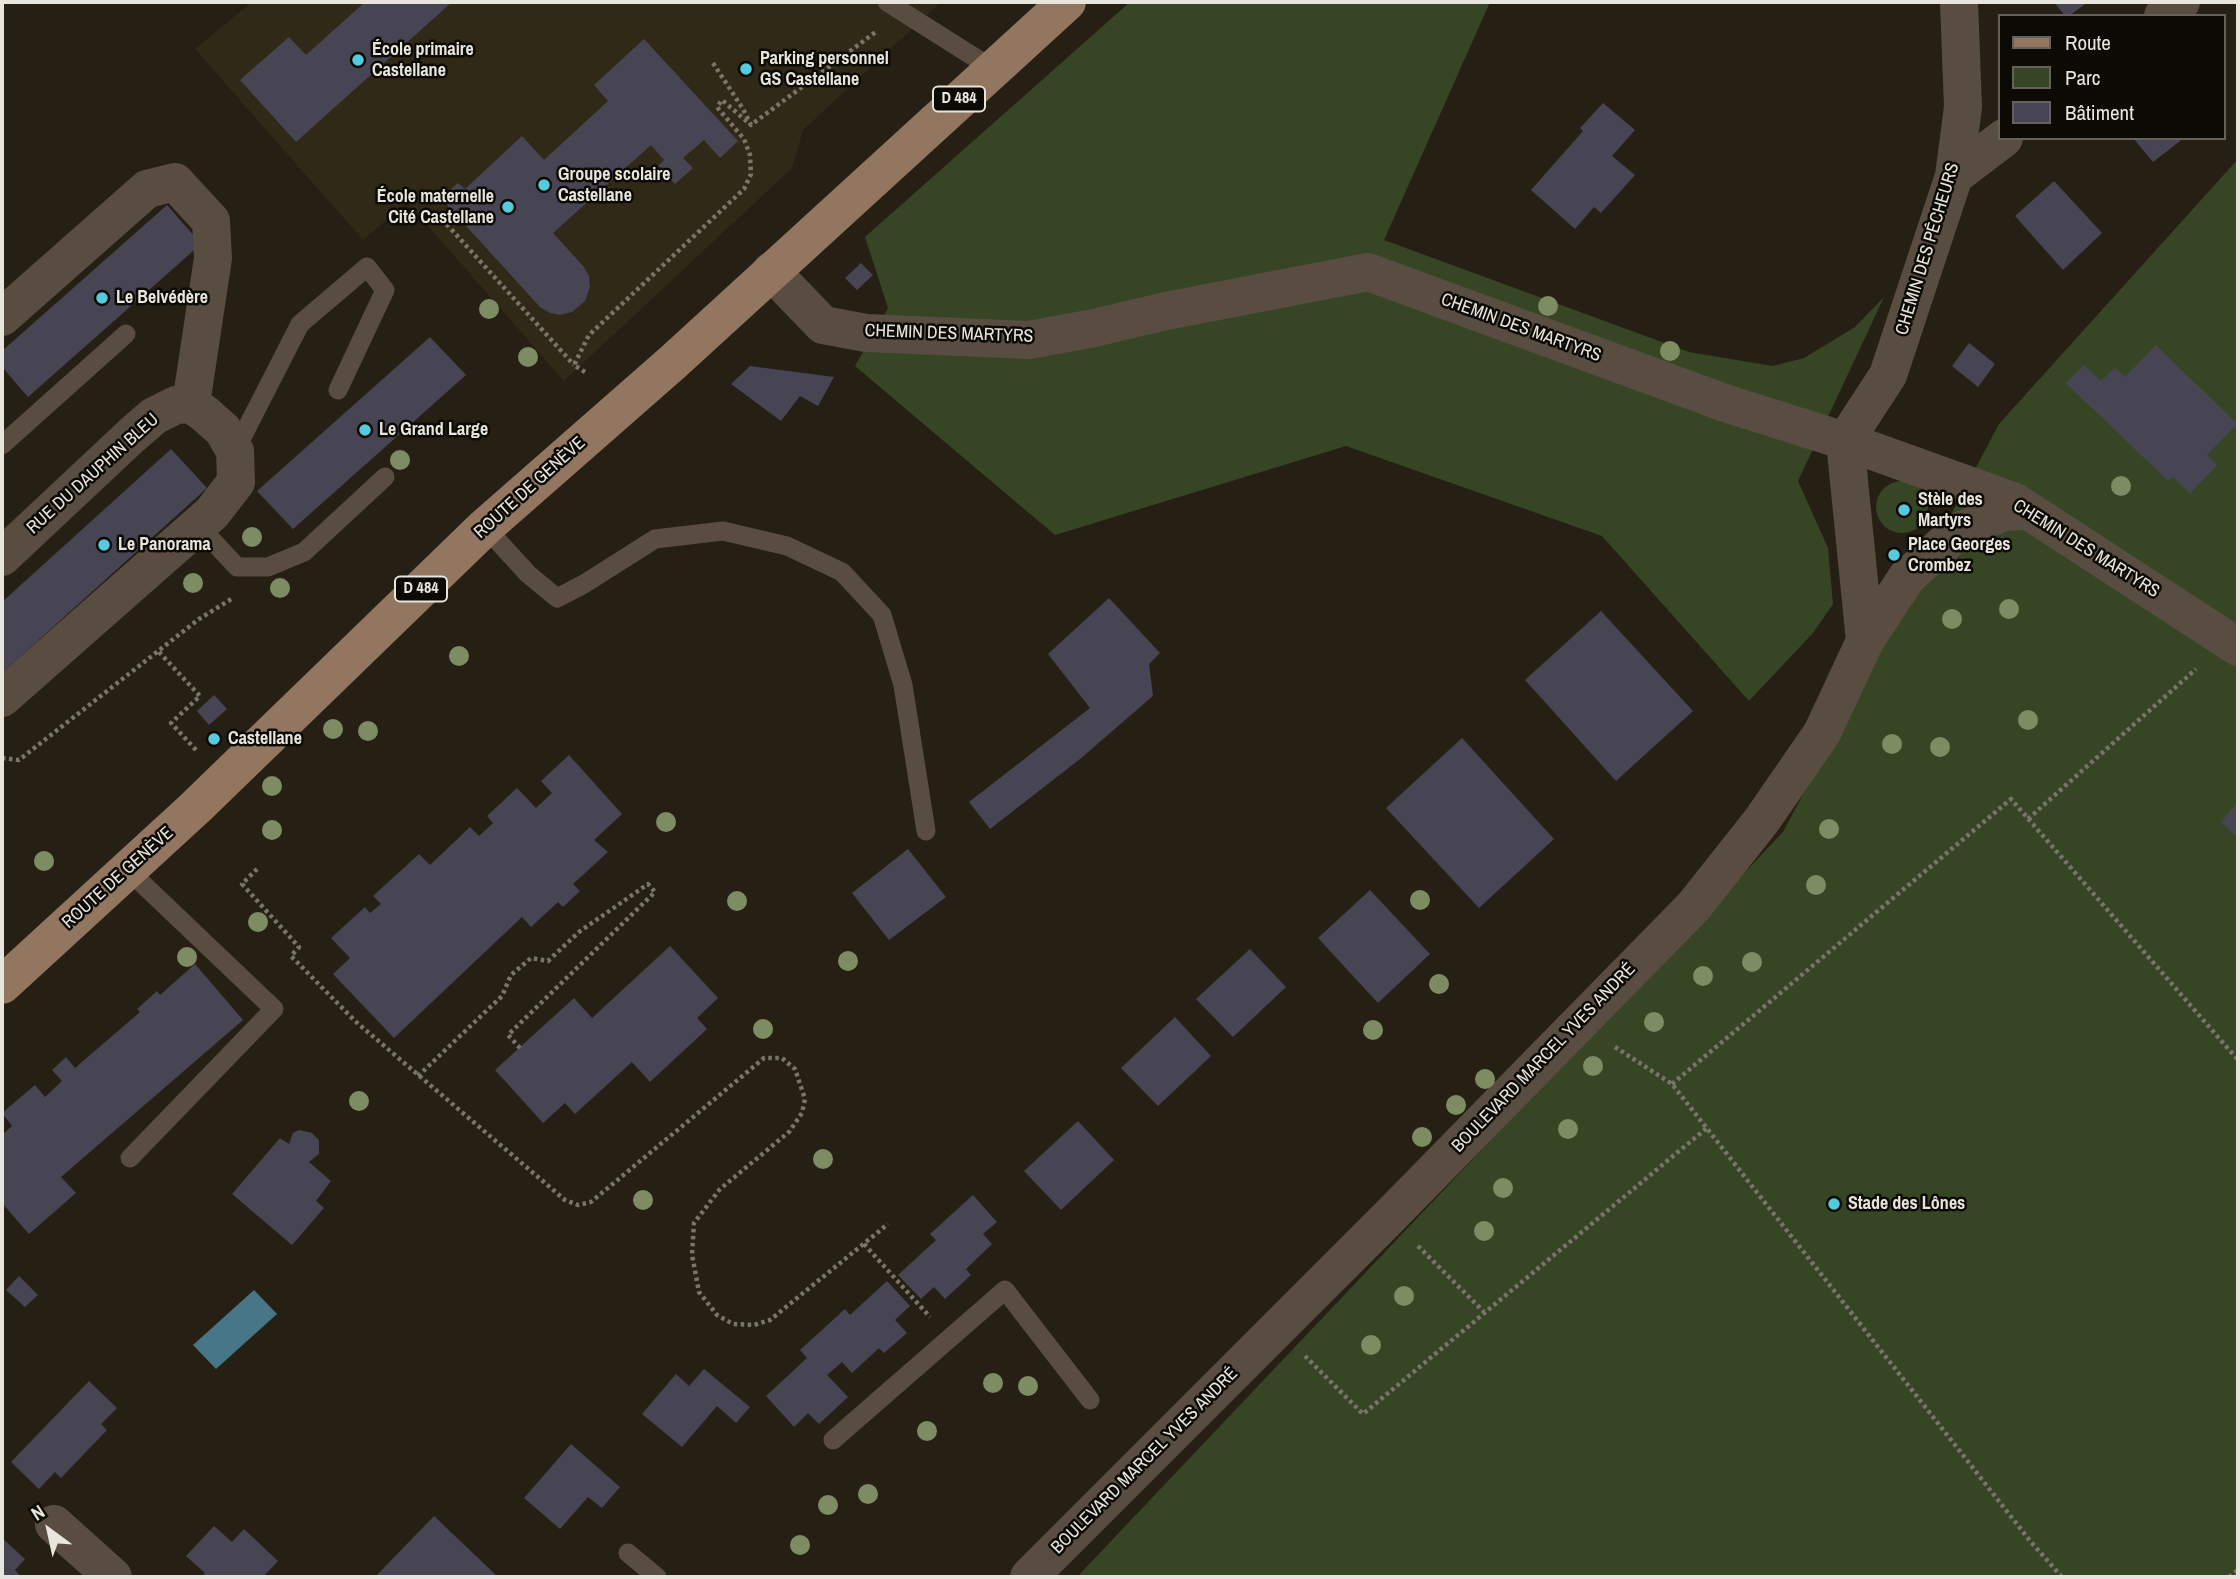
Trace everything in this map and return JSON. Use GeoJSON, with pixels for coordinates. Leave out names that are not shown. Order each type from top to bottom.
{"type":"FeatureCollection","features":[{"type":"Feature","properties":{"kind":"main road","name":"ROUTE DE GENÈVE"},"geometry":{"type":"LineString","coordinates":[[2,985],[237,769],[485,527],[671,363],[1067,2]]}},
{"type":"Feature","properties":{"kind":"street","name":"CHEMIN DES PÊCHEURS"},"geometry":{"type":"LineString","coordinates":[[1846,442],[1888,375],[1954,176],[1963,107],[1959,2]]}},
{"type":"Feature","properties":{"kind":"street"},"geometry":{"type":"LineString","coordinates":[[2166,14],[2181,2]]}},
{"type":"Feature","properties":{"kind":"street"},"geometry":{"type":"LineString","coordinates":[[1954,176],[2001,140]]}},
{"type":"Feature","properties":{"kind":"street"},"geometry":{"type":"LineString","coordinates":[[2,317],[147,189],[175,182],[211,221],[213,258],[191,404],[223,430],[235,452],[236,482],[212,513],[2,698]]}},
{"type":"Feature","properties":{"kind":"street","name":"CHEMIN DES MARTYRS"},"geometry":{"type":"LineString","coordinates":[[771,271],[823,325],[866,333],[1029,340],[1368,272],[1725,403],[1846,442],[2015,502],[2238,647]]}},
{"type":"Feature","properties":{"kind":"street","name":"RUE DU DAUPHIN BLEU"},"geometry":{"type":"LineString","coordinates":[[2,557],[154,416],[176,405],[191,404]]}},
{"type":"Feature","properties":{"kind":"street"},"geometry":{"type":"LineString","coordinates":[[1846,442],[1865,641]]}},
{"type":"Feature","properties":{"kind":"street","name":"BOULEVARD MARCEL YVES ANDRÉ"},"geometry":{"type":"LineString","coordinates":[[1029,1577],[1389,1217],[1694,906],[1762,820],[1822,733],[1865,641],[1907,578],[1957,532],[2004,512],[2027,510]]}},
{"type":"Feature","properties":{"kind":"street"},"geometry":{"type":"LineString","coordinates":[[54,1524],[113,1577]]}},
{"type":"Feature","properties":{"kind":"lane"},"geometry":{"type":"LineString","coordinates":[[895,7],[993,69]]}},
{"type":"Feature","properties":{"kind":"lane"},"geometry":{"type":"LineString","coordinates":[[235,452],[300,324],[367,267],[386,290],[338,390]]}},
{"type":"Feature","properties":{"kind":"lane"},"geometry":{"type":"LineString","coordinates":[[2,445],[125,334]]}},
{"type":"Feature","properties":{"kind":"lane"},"geometry":{"type":"LineString","coordinates":[[198,525],[237,567],[268,567],[304,552],[385,477]]}},
{"type":"Feature","properties":{"kind":"lane"},"geometry":{"type":"LineString","coordinates":[[485,527],[528,574],[557,598],[654,539],[723,531],[787,546],[842,572],[882,615],[903,685],[926,831]]}},
{"type":"Feature","properties":{"kind":"lane"},"geometry":{"type":"LineString","coordinates":[[128,870],[274,1009],[130,1158]]}},
{"type":"Feature","properties":{"kind":"lane"},"geometry":{"type":"LineString","coordinates":[[833,1440],[1005,1290],[1090,1400]]}},
{"type":"Feature","properties":{"kind":"lane"},"geometry":{"type":"LineString","coordinates":[[628,1553],[657,1577]]}},
{"type":"Feature","properties":{"kind":"path"},"geometry":{"type":"LineString","coordinates":[[751,125],[895,7]]}},
{"type":"Feature","properties":{"kind":"path"},"geometry":{"type":"LineString","coordinates":[[713,63],[751,125]]}},
{"type":"Feature","properties":{"kind":"path"},"geometry":{"type":"LineString","coordinates":[[574,365],[589,335],[744,189],[751,174],[750,155],[744,139],[717,107],[722,100],[751,125]]}},
{"type":"Feature","properties":{"kind":"path"},"geometry":{"type":"LineString","coordinates":[[442,219],[574,365],[584,372]]}},
{"type":"Feature","properties":{"kind":"path"},"geometry":{"type":"LineString","coordinates":[[2,758],[19,760],[199,620],[245,591],[268,567]]}},
{"type":"Feature","properties":{"kind":"path"},"geometry":{"type":"LineString","coordinates":[[159,652],[200,696],[171,723],[196,751]]}},
{"type":"Feature","properties":{"kind":"path"},"geometry":{"type":"LineString","coordinates":[[2028,819],[2198,665]]}},
{"type":"Feature","properties":{"kind":"path"},"geometry":{"type":"LineString","coordinates":[[1672,1084],[2011,799],[2238,1060]]}},
{"type":"Feature","properties":{"kind":"path"},"geometry":{"type":"LineString","coordinates":[[257,869],[242,884],[299,947],[290,956],[355,1021],[418,1076],[554,1192],[578,1205],[591,1202],[764,1058],[782,1058],[795,1069],[805,1099],[803,1113],[789,1132],[720,1189],[694,1223],[692,1255],[699,1292],[717,1315],[733,1324],[754,1325],[770,1320],[888,1224]]}},
{"type":"Feature","properties":{"kind":"path"},"geometry":{"type":"LineString","coordinates":[[418,1076],[502,996],[511,975],[531,958],[548,961],[579,932],[648,884],[655,892],[508,1035],[520,1048]]}},
{"type":"Feature","properties":{"kind":"path"},"geometry":{"type":"LineString","coordinates":[[1613,1045],[1672,1084],[1708,1126],[2031,1542],[2062,1577]]}},
{"type":"Feature","properties":{"kind":"path"},"geometry":{"type":"LineString","coordinates":[[1298,1349],[1363,1414],[1708,1126]]}},
{"type":"Feature","properties":{"kind":"path"},"geometry":{"type":"LineString","coordinates":[[1415,1243],[1484,1312]]}},
{"type":"Feature","properties":{"kind":"path"},"geometry":{"type":"LineString","coordinates":[[864,1244],[912,1297]]}},
{"type":"Feature","properties":{"kind":"path"},"geometry":{"type":"LineString","coordinates":[[2229,1577],[2238,1570]]}},
{"type":"Feature","properties":{"kind":"shaded area","name":"Groupe scolaire Castellane"},"geometry":{"type":"Polygon","coordinates":[[[252,2],[940,3],[803,130],[792,168],[564,381],[407,202],[363,240],[195,49],[252,2]]]}},
{"type":"Feature","properties":{"kind":"green space"},"geometry":{"type":"Polygon","coordinates":[[[1130,2],[1490,2],[1384,240],[1689,352],[1773,366],[1804,358],[1855,327],[1884,297],[1798,481],[1828,548],[1833,604],[1813,633],[1749,701],[1602,536],[1346,446],[1055,535],[855,366],[888,308],[865,237],[1130,2]]]}},
{"type":"Feature","properties":{"kind":"green space","name":"Stade des Lônes"},"geometry":{"type":"Polygon","coordinates":[[[2238,159],[2238,1577],[1077,1577],[1783,832],[1999,424],[2238,159]]]}},
{"type":"Feature","properties":{"kind":"green space"},"geometry":{"type":"Polygon","coordinates":[[[1902,481],[1921,488],[1928,507],[1921,526],[1902,533],[1883,526],[1876,507],[1883,488],[1902,481]]]}},
{"type":"Feature","properties":{"kind":"water"},"geometry":{"type":"Polygon","coordinates":[[[254,1290],[277,1314],[216,1369],[193,1345],[254,1290]]]}},
{"type":"Feature","properties":{"kind":"building"},"geometry":{"type":"Polygon","coordinates":[[[365,2],[452,2],[296,142],[240,80],[289,37],[306,55],[365,2]]]}},
{"type":"Feature","properties":{"kind":"building"},"geometry":{"type":"Polygon","coordinates":[[[2054,2],[2088,2],[2072,14],[2063,14],[2054,2]]]}},
{"type":"Feature","properties":{"kind":"building"},"geometry":{"type":"Polygon","coordinates":[[[644,39],[738,141],[720,158],[704,140],[683,158],[693,168],[675,184],[658,166],[664,160],[651,145],[553,233],[584,267],[589,276],[590,287],[585,301],[572,312],[560,315],[550,313],[540,307],[447,205],[456,197],[450,190],[458,183],[465,189],[522,136],[544,160],[608,101],[594,85],[644,39]]]}},
{"type":"Feature","properties":{"kind":"building"},"geometry":{"type":"Polygon","coordinates":[[[1603,103],[1635,130],[1612,156],[1635,175],[1601,213],[1594,207],[1575,229],[1531,190],[1583,131],[1580,128],[1603,103]]]}},
{"type":"Feature","properties":{"kind":"building"},"geometry":{"type":"Polygon","coordinates":[[[2135,140],[2181,140],[2153,162],[2135,140]]]}},
{"type":"Feature","properties":{"kind":"building"},"geometry":{"type":"Polygon","coordinates":[[[2054,181],[2102,233],[2063,270],[2015,216],[2054,181]]]}},
{"type":"Feature","properties":{"kind":"building","name":"Le Belvédère"},"geometry":{"type":"Polygon","coordinates":[[[167,205],[201,244],[28,397],[2,367],[2,351],[167,205]]]}},
{"type":"Feature","properties":{"kind":"building"},"geometry":{"type":"Polygon","coordinates":[[[861,263],[873,275],[857,290],[845,278],[861,263]]]}},
{"type":"Feature","properties":{"kind":"building","name":"Le Grand Large"},"geometry":{"type":"Polygon","coordinates":[[[430,337],[466,375],[293,529],[257,491],[430,337]]]}},
{"type":"Feature","properties":{"kind":"building"},"geometry":{"type":"Polygon","coordinates":[[[1969,343],[1995,364],[1978,387],[1952,366],[1969,343]]]}},
{"type":"Feature","properties":{"kind":"building"},"geometry":{"type":"Polygon","coordinates":[[[2156,345],[2237,424],[2207,455],[2217,465],[2190,494],[2173,477],[2168,481],[2066,383],[2084,365],[2101,381],[2115,368],[2125,377],[2156,345]]]}},
{"type":"Feature","properties":{"kind":"building"},"geometry":{"type":"Polygon","coordinates":[[[750,366],[834,377],[818,406],[800,396],[781,421],[731,384],[750,366]]]}},
{"type":"Feature","properties":{"kind":"building","name":"Le Panorama"},"geometry":{"type":"Polygon","coordinates":[[[171,449],[207,488],[2,673],[2,602],[171,449]]]}},
{"type":"Feature","properties":{"kind":"building"},"geometry":{"type":"Polygon","coordinates":[[[1109,598],[1160,653],[1149,664],[1153,696],[1080,759],[990,829],[969,802],[1090,708],[1048,654],[1109,598]]]}},
{"type":"Feature","properties":{"kind":"building"},"geometry":{"type":"Polygon","coordinates":[[[1601,611],[1693,711],[1616,781],[1525,680],[1601,611]]]}},
{"type":"Feature","properties":{"kind":"building"},"geometry":{"type":"Polygon","coordinates":[[[214,695],[227,709],[209,725],[197,711],[214,695]]]}},
{"type":"Feature","properties":{"kind":"building"},"geometry":{"type":"Polygon","coordinates":[[[1462,738],[1554,839],[1479,908],[1386,808],[1462,738]]]}},
{"type":"Feature","properties":{"kind":"building"},"geometry":{"type":"Polygon","coordinates":[[[569,755],[622,814],[594,840],[608,852],[573,884],[580,891],[563,907],[558,902],[531,927],[522,917],[394,1038],[333,974],[350,958],[331,938],[365,907],[370,913],[381,904],[373,896],[419,854],[430,865],[470,827],[479,836],[493,823],[487,816],[517,788],[536,808],[552,793],[541,781],[569,755]]]}},
{"type":"Feature","properties":{"kind":"building"},"geometry":{"type":"Polygon","coordinates":[[[2238,802],[2238,838],[2221,822],[2238,802]]]}},
{"type":"Feature","properties":{"kind":"building"},"geometry":{"type":"Polygon","coordinates":[[[908,849],[946,897],[889,940],[852,893],[908,849]]]}},
{"type":"Feature","properties":{"kind":"building"},"geometry":{"type":"Polygon","coordinates":[[[1370,890],[1430,954],[1378,1003],[1318,938],[1370,890]]]}},
{"type":"Feature","properties":{"kind":"building"},"geometry":{"type":"Polygon","coordinates":[[[670,946],[718,998],[697,1018],[707,1029],[650,1082],[632,1062],[575,1114],[565,1103],[543,1123],[495,1070],[574,998],[592,1018],[670,946]]]}},
{"type":"Feature","properties":{"kind":"building"},"geometry":{"type":"Polygon","coordinates":[[[1250,949],[1286,987],[1233,1037],[1196,999],[1250,949]]]}},
{"type":"Feature","properties":{"kind":"building"},"geometry":{"type":"Polygon","coordinates":[[[195,964],[243,1020],[61,1177],[76,1193],[29,1234],[2,1203],[2,1135],[12,1126],[2,1113],[35,1085],[45,1097],[62,1081],[52,1070],[66,1057],[75,1068],[140,1012],[137,1009],[157,991],[160,995],[195,964]]]}},
{"type":"Feature","properties":{"kind":"building"},"geometry":{"type":"Polygon","coordinates":[[[1175,1017],[1211,1056],[1158,1106],[1121,1068],[1175,1017]]]}},
{"type":"Feature","properties":{"kind":"building"},"geometry":{"type":"Polygon","coordinates":[[[1078,1121],[1114,1160],[1061,1210],[1024,1171],[1078,1121]]]}},
{"type":"Feature","properties":{"kind":"building"},"geometry":{"type":"Polygon","coordinates":[[[299,1130],[312,1133],[319,1140],[319,1154],[309,1162],[331,1181],[316,1201],[324,1208],[292,1245],[232,1194],[280,1138],[289,1144],[293,1133],[299,1130]]]}},
{"type":"Feature","properties":{"kind":"building"},"geometry":{"type":"Polygon","coordinates":[[[973,1195],[997,1222],[983,1234],[992,1244],[966,1269],[971,1275],[945,1299],[934,1287],[921,1299],[898,1275],[936,1240],[930,1234],[973,1195]]]}},
{"type":"Feature","properties":{"kind":"building"},"geometry":{"type":"Polygon","coordinates":[[[19,1276],[38,1295],[25,1307],[6,1290],[19,1276]]]}},
{"type":"Feature","properties":{"kind":"building"},"geometry":{"type":"Polygon","coordinates":[[[887,1281],[910,1306],[895,1320],[907,1333],[884,1353],[879,1348],[852,1373],[842,1362],[827,1375],[848,1397],[819,1424],[808,1413],[794,1427],[766,1396],[807,1358],[800,1350],[845,1309],[850,1315],[887,1281]]]}},
{"type":"Feature","properties":{"kind":"building"},"geometry":{"type":"Polygon","coordinates":[[[704,1369],[750,1407],[736,1423],[717,1406],[682,1447],[642,1414],[676,1374],[689,1386],[704,1369]]]}},
{"type":"Feature","properties":{"kind":"building"},"geometry":{"type":"Polygon","coordinates":[[[89,1381],[117,1408],[101,1424],[107,1430],[61,1478],[55,1472],[39,1489],[11,1462],[89,1381]]]}},
{"type":"Feature","properties":{"kind":"building"},"geometry":{"type":"Polygon","coordinates":[[[571,1444],[620,1487],[602,1508],[588,1497],[560,1529],[524,1498],[571,1444]]]}},
{"type":"Feature","properties":{"kind":"building"},"geometry":{"type":"Polygon","coordinates":[[[434,1516],[498,1577],[375,1577],[434,1516]]]}},
{"type":"Feature","properties":{"kind":"building"},"geometry":{"type":"Polygon","coordinates":[[[214,1526],[232,1542],[244,1529],[278,1561],[263,1577],[201,1577],[205,1573],[186,1556],[214,1526]]]}},
{"type":"Feature","properties":{"kind":"building"},"geometry":{"type":"Polygon","coordinates":[[[2,1538],[25,1559],[15,1570],[21,1577],[2,1577],[2,1538]]]}},
{"type":"Feature","properties":{"kind":"place","name":"École primaire Castellane"},"geometry":{"type":"Point","coordinates":[358,60]}},
{"type":"Feature","properties":{"kind":"place","name":"Parking personnel GS Castellane"},"geometry":{"type":"Point","coordinates":[746,69]}},
{"type":"Feature","properties":{"kind":"place","name":"Groupe scolaire Castellane"},"geometry":{"type":"Point","coordinates":[544,185]}},
{"type":"Feature","properties":{"kind":"place","name":"École maternelle Cité Castellane"},"geometry":{"type":"Point","coordinates":[508,207]}},
{"type":"Feature","properties":{"kind":"place","name":"Le Belvédère"},"geometry":{"type":"Point","coordinates":[102,298]}},
{"type":"Feature","properties":{"kind":"place","name":"Le Grand Large"},"geometry":{"type":"Point","coordinates":[365,430]}},
{"type":"Feature","properties":{"kind":"place","name":"Stèle des Martyrs"},"geometry":{"type":"Point","coordinates":[1904,510]}},
{"type":"Feature","properties":{"kind":"place","name":"Le Panorama"},"geometry":{"type":"Point","coordinates":[104,545]}},
{"type":"Feature","properties":{"kind":"place","name":"Place Georges Crombez"},"geometry":{"type":"Point","coordinates":[1894,555]}},
{"type":"Feature","properties":{"kind":"place","name":"Castellane"},"geometry":{"type":"Point","coordinates":[214,739]}},
{"type":"Feature","properties":{"kind":"place","name":"Stade des Lônes"},"geometry":{"type":"Point","coordinates":[1834,1204]}}]}
